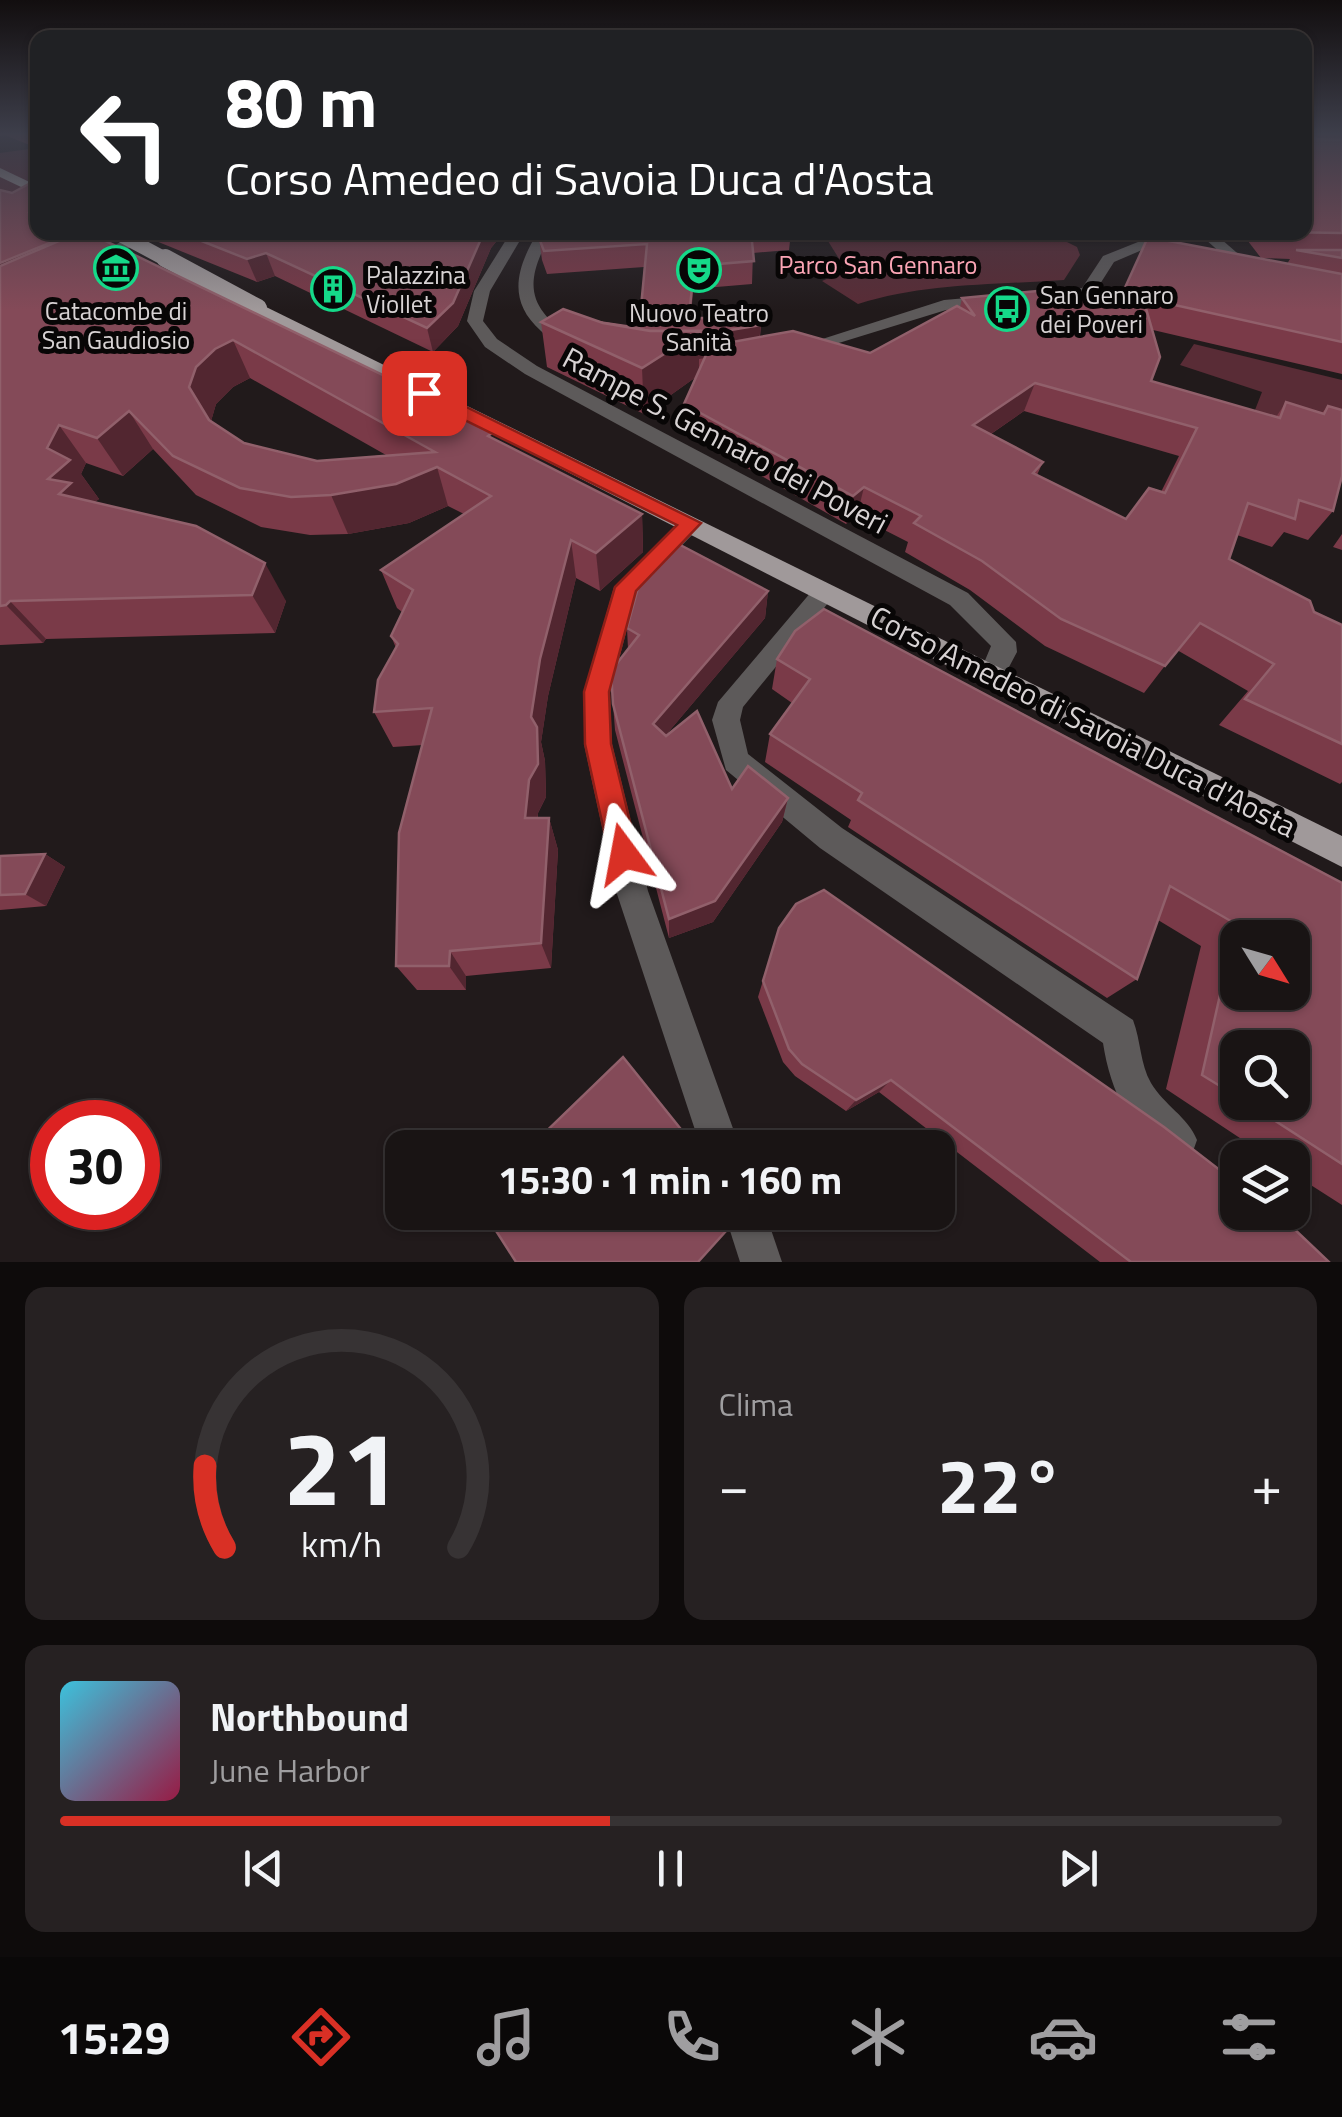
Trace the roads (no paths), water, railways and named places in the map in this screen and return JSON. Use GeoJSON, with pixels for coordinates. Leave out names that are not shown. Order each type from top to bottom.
{"type":"FeatureCollection","features":[{"type":"Feature","properties":{"kind":"main road","name":"Corso Amedeo di Savoia Duca d'Aosta"},"geometry":{"type":"LineString","coordinates":[[131,240],[258,308],[1342,852]]}},
{"type":"Feature","properties":{"kind":"street"},"geometry":{"type":"LineString","coordinates":[[72,273],[135,240]]}},
{"type":"Feature","properties":{"kind":"street","name":"Rampe S. Gennaro dei Poveri"},"geometry":{"type":"LineString","coordinates":[[513,240],[482,291],[475,321],[491,343],[641,430],[959,600],[983,618],[1002,642],[1004,652],[992,675]]}},
{"type":"Feature","properties":{"kind":"street"},"geometry":{"type":"LineString","coordinates":[[538,240],[528,258],[522,288],[526,303],[540,323],[582,351]]}},
{"type":"Feature","properties":{"kind":"street"},"geometry":{"type":"LineString","coordinates":[[779,356],[944,305],[1086,292],[1108,259],[1157,240]]}},
{"type":"Feature","properties":{"kind":"street"},"geometry":{"type":"LineString","coordinates":[[1210,240],[1232,270],[1262,281]]}},
{"type":"Feature","properties":{"kind":"street"},"geometry":{"type":"LineString","coordinates":[[1127,252],[1161,260]]}},
{"type":"Feature","properties":{"kind":"street"},"geometry":{"type":"LineString","coordinates":[[1232,270],[1265,264]]}},
{"type":"Feature","properties":{"kind":"street"},"geometry":{"type":"LineString","coordinates":[[690,523],[626,587],[596,692],[598,744],[632,891],[715,1130]]}},
{"type":"Feature","properties":{"kind":"street"},"geometry":{"type":"LineString","coordinates":[[825,591],[731,702],[726,720],[736,761],[831,838],[1120,1033],[1127,1083],[1152,1119],[1209,1164]]}},
{"type":"Feature","properties":{"kind":"street"},"geometry":{"type":"LineString","coordinates":[[750,1230],[761,1262]]}},
{"type":"Feature","properties":{"kind":"place","name":"Catacombe di San Gaudiosio"},"geometry":{"type":"Point","coordinates":[116,268]}},
{"type":"Feature","properties":{"kind":"place","name":"Nuovo Teatro Sanità"},"geometry":{"type":"Point","coordinates":[699,270]}},
{"type":"Feature","properties":{"kind":"place","name":"Palazzina Viollet"},"geometry":{"type":"Point","coordinates":[333,289]}},
{"type":"Feature","properties":{"kind":"place","name":"San Gennaro dei Poveri"},"geometry":{"type":"Point","coordinates":[1007,309]}},
{"type":"Feature","properties":{"kind":"park label","name":"Parco San Gennaro"},"geometry":{"type":"Point","coordinates":[878,265]}}]}
